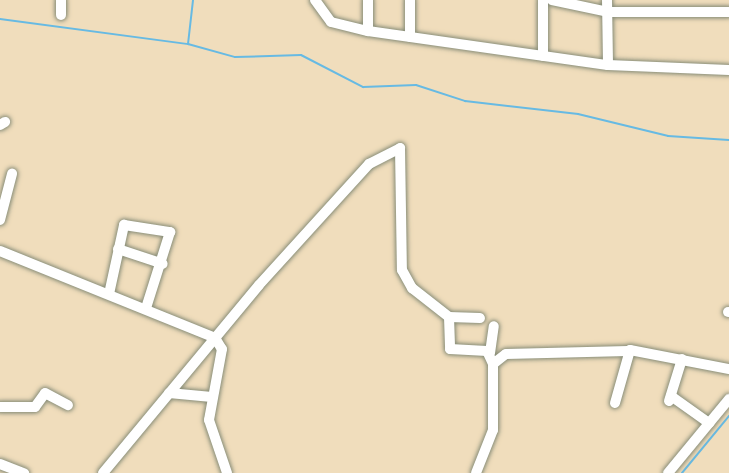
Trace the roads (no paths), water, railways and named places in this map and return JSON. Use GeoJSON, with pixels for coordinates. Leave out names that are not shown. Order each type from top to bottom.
{"type":"FeatureCollection","features":[{"type":"Feature","properties":{"kind":"street"},"geometry":{"type":"LineString","coordinates":[[61,0],[61,15]]}},
{"type":"Feature","properties":{"kind":"street"},"geometry":{"type":"LineString","coordinates":[[315,0],[323,5],[334,23],[368,31],[608,65],[729,70]]}},
{"type":"Feature","properties":{"kind":"street"},"geometry":{"type":"LineString","coordinates":[[368,0],[368,31]]}},
{"type":"Feature","properties":{"kind":"street"},"geometry":{"type":"LineString","coordinates":[[410,0],[410,37]]}},
{"type":"Feature","properties":{"kind":"street"},"geometry":{"type":"LineString","coordinates":[[543,0],[543,56]]}},
{"type":"Feature","properties":{"kind":"street"},"geometry":{"type":"LineString","coordinates":[[552,0],[608,12],[729,12]]}},
{"type":"Feature","properties":{"kind":"street"},"geometry":{"type":"LineString","coordinates":[[607,0],[608,65]]}},
{"type":"Feature","properties":{"kind":"street"},"geometry":{"type":"LineString","coordinates":[[699,0],[699,12]]}},
{"type":"Feature","properties":{"kind":"street"},"geometry":{"type":"LineString","coordinates":[[103,473],[215,338],[369,164],[400,148],[402,270],[412,288],[449,317],[480,318]]}},
{"type":"Feature","properties":{"kind":"street"},"geometry":{"type":"LineString","coordinates":[[0,220],[12,174]]}},
{"type":"Feature","properties":{"kind":"street"},"geometry":{"type":"LineString","coordinates":[[109,294],[118,249],[127,224],[170,232],[163,264],[146,308]]}},
{"type":"Feature","properties":{"kind":"street"},"geometry":{"type":"LineString","coordinates":[[118,249],[163,264]]}},
{"type":"Feature","properties":{"kind":"street"},"geometry":{"type":"LineString","coordinates":[[0,251],[146,308],[215,338],[222,349],[209,420],[227,473]]}},
{"type":"Feature","properties":{"kind":"street"},"geometry":{"type":"LineString","coordinates":[[449,317],[450,349],[491,358],[506,354],[628,351],[682,358],[729,369]]}},
{"type":"Feature","properties":{"kind":"street"},"geometry":{"type":"LineString","coordinates":[[476,473],[493,430],[491,358],[494,326]]}},
{"type":"Feature","properties":{"kind":"street"},"geometry":{"type":"LineString","coordinates":[[615,403],[628,351]]}},
{"type":"Feature","properties":{"kind":"street"},"geometry":{"type":"LineString","coordinates":[[682,358],[670,399],[709,423]]}},
{"type":"Feature","properties":{"kind":"street"},"geometry":{"type":"LineString","coordinates":[[0,407],[35,407],[45,393],[68,405]]}},
{"type":"Feature","properties":{"kind":"street"},"geometry":{"type":"LineString","coordinates":[[169,393],[212,397]]}},
{"type":"Feature","properties":{"kind":"street"},"geometry":{"type":"LineString","coordinates":[[668,473],[728,401]]}},
{"type":"Feature","properties":{"kind":"street"},"geometry":{"type":"LineString","coordinates":[[0,465],[24,473]]}},
{"type":"Feature","properties":{"kind":"waterway"},"geometry":{"type":"LineString","coordinates":[[188,44],[193,0]]}},
{"type":"Feature","properties":{"kind":"waterway"},"geometry":{"type":"LineString","coordinates":[[0,19],[188,44],[235,57],[301,55],[363,87],[416,85],[465,101],[578,114],[668,136],[729,140]]}},
{"type":"Feature","properties":{"kind":"waterway"},"geometry":{"type":"LineString","coordinates":[[682,473],[729,416]]}}]}
